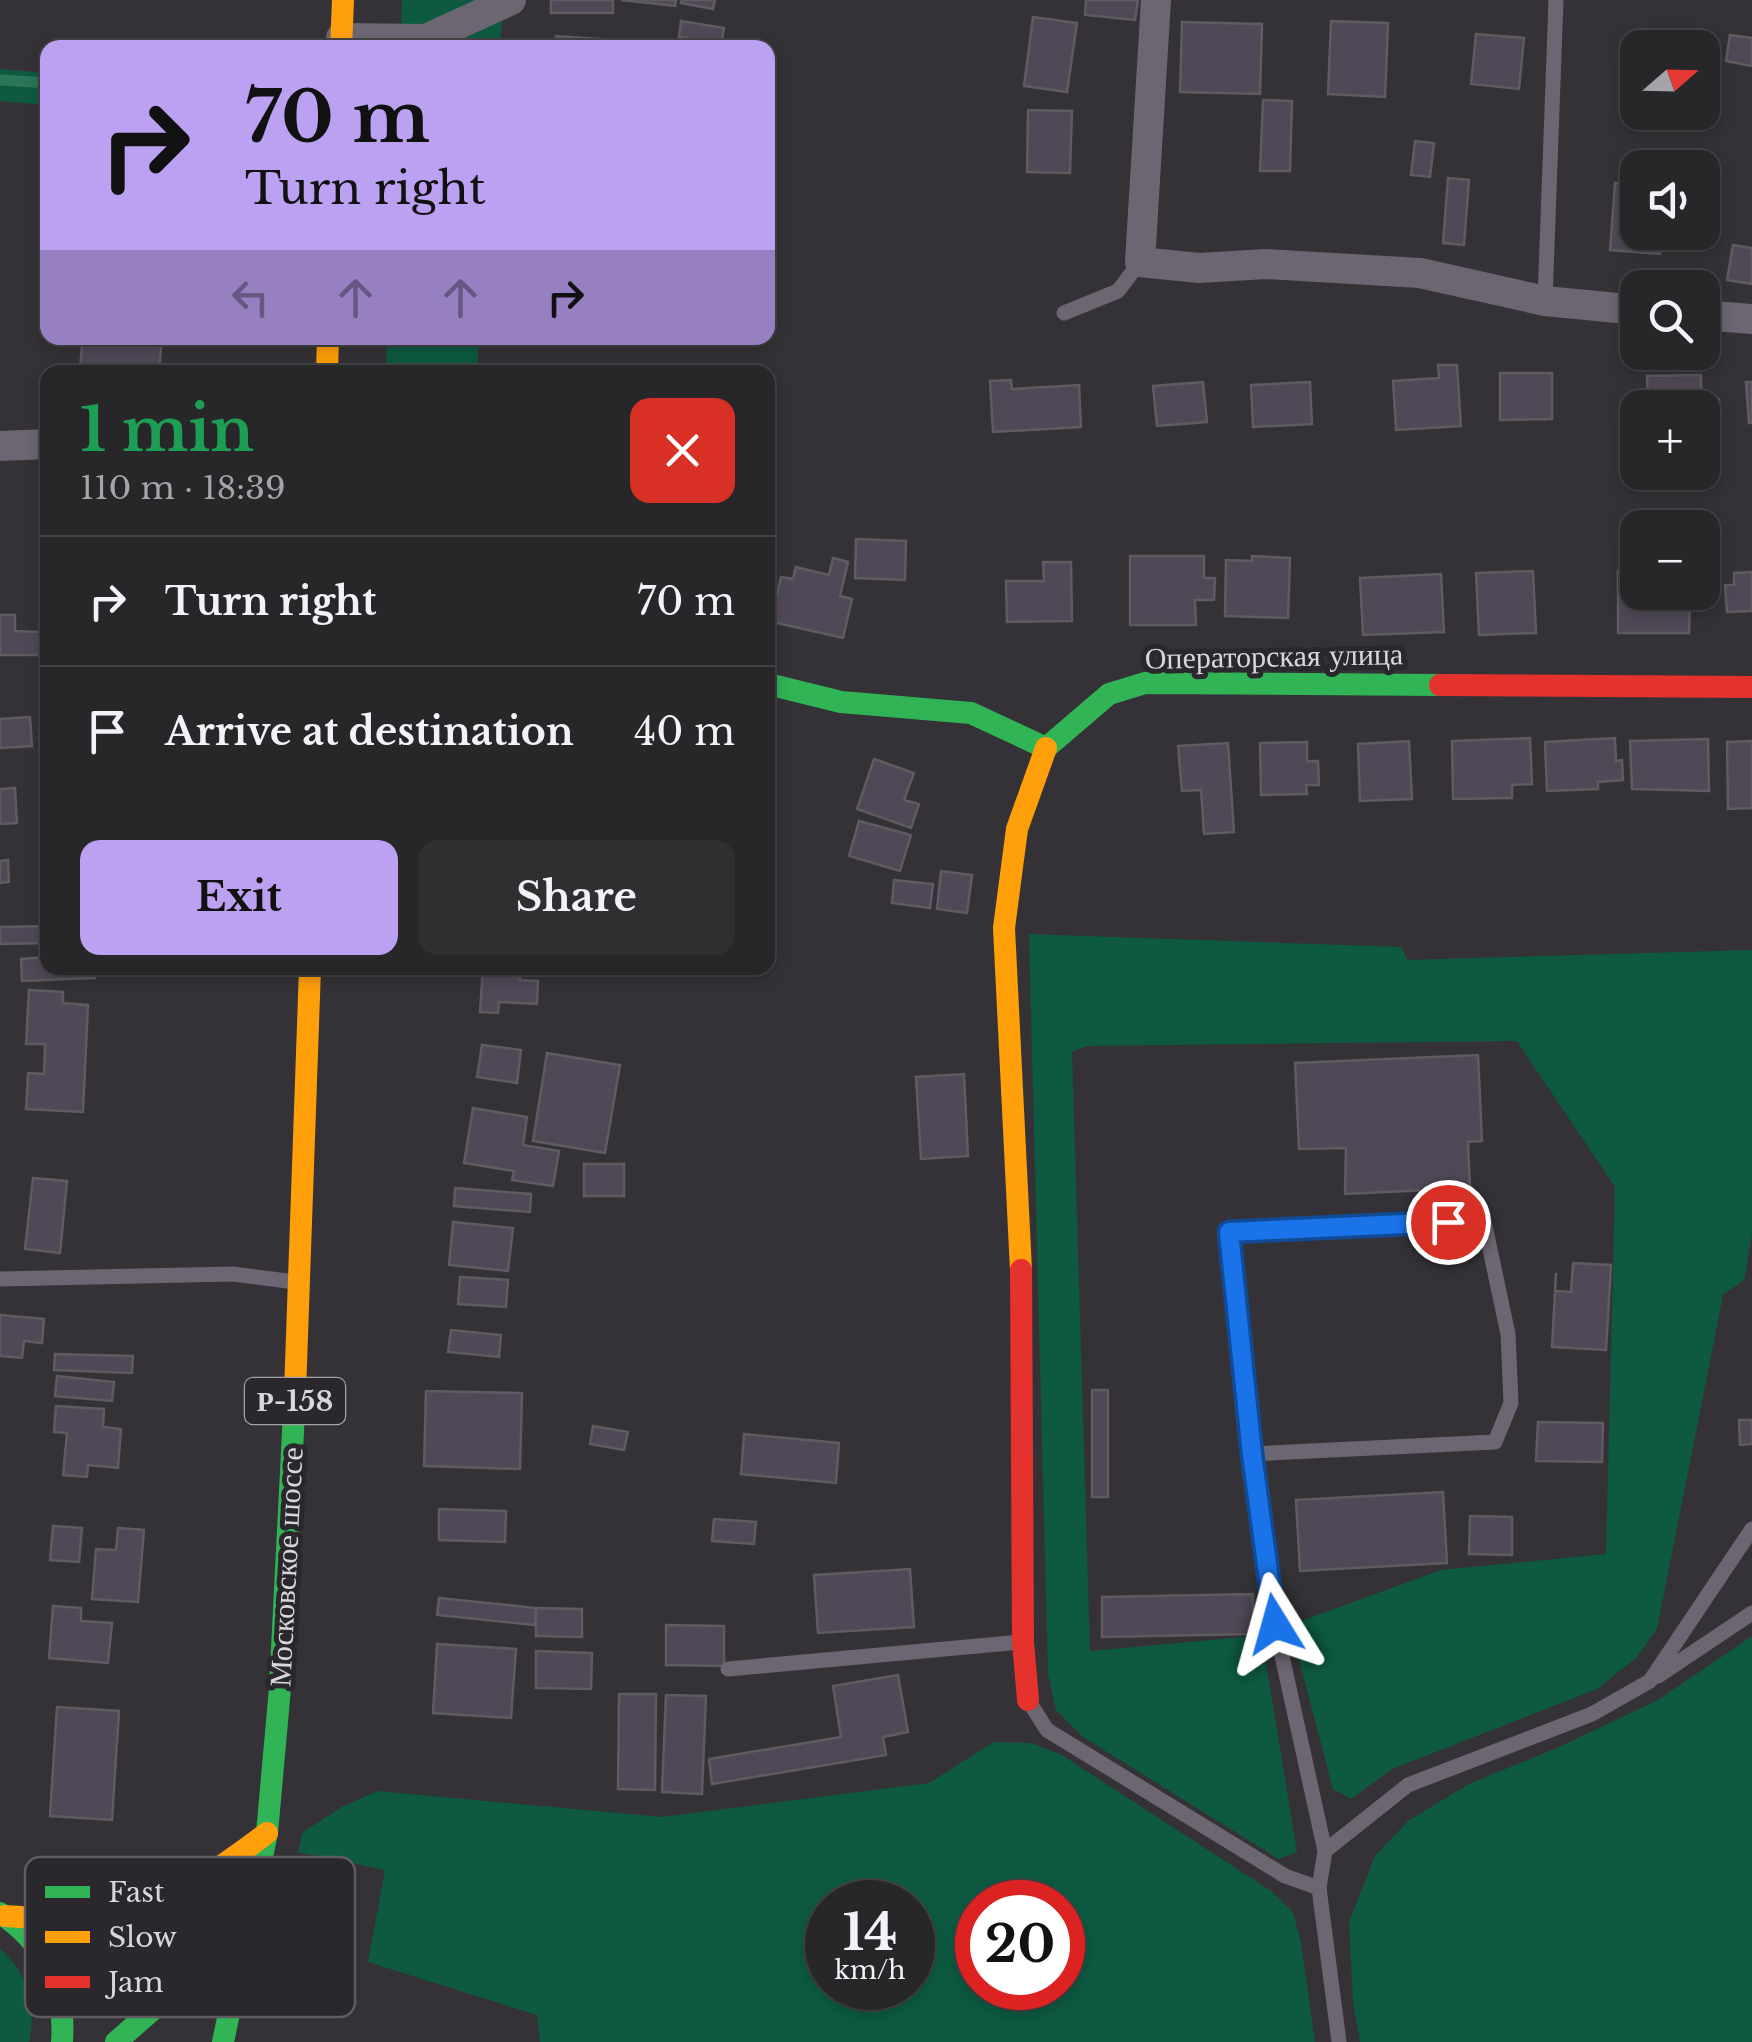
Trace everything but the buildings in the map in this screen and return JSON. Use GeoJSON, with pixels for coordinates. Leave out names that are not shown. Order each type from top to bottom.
{"type":"FeatureCollection","features":[{"type":"Feature","properties":{"kind":"street"},"geometry":{"type":"LineString","coordinates":[[341,40],[343,0]]}},
{"type":"Feature","properties":{"kind":"street"},"geometry":{"type":"LineString","coordinates":[[398,40],[426,39],[512,0]]}},
{"type":"Feature","properties":{"kind":"street"},"geometry":{"type":"LineString","coordinates":[[1156,0],[1140,262],[1199,268],[1266,264],[1420,273],[1544,302],[1620,308]]}},
{"type":"Feature","properties":{"kind":"street"},"geometry":{"type":"LineString","coordinates":[[1720,317],[1752,320]]}},
{"type":"Feature","properties":{"kind":"street"},"geometry":{"type":"LineString","coordinates":[[0,446],[40,444]]}},
{"type":"Feature","properties":{"kind":"street","name":"Операторская улица"},"geometry":{"type":"LineString","coordinates":[[1046,748],[1109,694],[1145,684],[1752,687]]}},
{"type":"Feature","properties":{"kind":"street"},"geometry":{"type":"LineString","coordinates":[[775,686],[841,702],[971,712],[1046,748],[1018,828],[1004,928],[1021,1272],[1024,1642],[1028,1700]]}},
{"type":"Feature","properties":{"kind":"street","name":"Московское шоссе"},"geometry":{"type":"LineString","coordinates":[[263,1857],[280,1688],[301,1283],[310,975]]}},
{"type":"Feature","properties":{"kind":"street"},"geometry":{"type":"LineString","coordinates":[[235,1857],[267,1833]]}},
{"type":"Feature","properties":{"kind":"street"},"geometry":{"type":"LineString","coordinates":[[2,1914],[25,1930]]}},
{"type":"Feature","properties":{"kind":"street"},"geometry":{"type":"LineString","coordinates":[[116,2042],[144,2017]]}},
{"type":"Feature","properties":{"kind":"street","name":"Московское шоссе"},"geometry":{"type":"LineString","coordinates":[[223,2042],[229,2017]]}},
{"type":"Feature","properties":{"kind":"lane"},"geometry":{"type":"LineString","coordinates":[[1544,302],[1556,0]]}},
{"type":"Feature","properties":{"kind":"lane"},"geometry":{"type":"LineString","coordinates":[[1064,313],[1118,291],[1140,262]]}},
{"type":"Feature","properties":{"kind":"lane"},"geometry":{"type":"LineString","coordinates":[[1252,1454],[1496,1442],[1511,1403],[1508,1334],[1484,1221],[1229,1232],[1252,1454],[1275,1624],[1325,1851],[1318,1888],[1339,2042]]}},
{"type":"Feature","properties":{"kind":"lane"},"geometry":{"type":"LineString","coordinates":[[0,1279],[233,1274],[301,1283]]}},
{"type":"Feature","properties":{"kind":"lane"},"geometry":{"type":"LineString","coordinates":[[1650,1682],[1752,1529]]}},
{"type":"Feature","properties":{"kind":"lane"},"geometry":{"type":"LineString","coordinates":[[1325,1851],[1408,1785],[1592,1714],[1650,1682],[1752,1613]]}},
{"type":"Feature","properties":{"kind":"lane"},"geometry":{"type":"LineString","coordinates":[[728,1670],[1024,1642]]}},
{"type":"Feature","properties":{"kind":"lane"},"geometry":{"type":"LineString","coordinates":[[1028,1700],[1047,1730],[1285,1876],[1318,1888]]}},
{"type":"Feature","properties":{"kind":"green space"},"geometry":{"type":"Polygon","coordinates":[[[402,0],[504,0],[501,40],[400,40],[402,0]]]}},
{"type":"Feature","properties":{"kind":"green space"},"geometry":{"type":"Polygon","coordinates":[[[0,69],[40,72],[40,104],[0,101],[0,69]]]}},
{"type":"Feature","properties":{"kind":"green space"},"geometry":{"type":"Polygon","coordinates":[[[387,345],[479,345],[477,365],[386,365],[387,345]]]}},
{"type":"Feature","properties":{"kind":"green space"},"geometry":{"type":"Polygon","coordinates":[[[1029,934],[1402,947],[1407,960],[1752,950],[1752,1234],[1744,1280],[1723,1295],[1657,1629],[1636,1658],[1597,1689],[1392,1769],[1351,1799],[1333,1789],[1290,1625],[1441,1570],[1606,1554],[1615,1187],[1517,1041],[1086,1046],[1072,1052],[1090,1651],[1261,1633],[1297,1852],[1279,1859],[1083,1737],[1056,1710],[1048,1674],[1029,934]]]}},
{"type":"Feature","properties":{"kind":"green space"},"geometry":{"type":"Polygon","coordinates":[[[1752,1636],[1752,2042],[1360,2042],[1353,2002],[1349,1922],[1375,1856],[1408,1821],[1469,1784],[1658,1700],[1752,1636]]]}},
{"type":"Feature","properties":{"kind":"green space"},"geometry":{"type":"Polygon","coordinates":[[[994,1742],[1030,1743],[1060,1754],[1271,1891],[1293,1912],[1315,2042],[540,2042],[537,2015],[368,1962],[385,1870],[355,1864],[355,1857],[298,1852],[303,1832],[377,1791],[662,1817],[929,1783],[994,1742]]]}},
{"type":"Feature","properties":{"kind":"green space"},"geometry":{"type":"Polygon","coordinates":[[[0,1949],[24,1980],[25,2017],[32,2017],[29,2042],[0,2042],[0,1949]]]}},
{"type":"Feature","properties":{"kind":"waterway"},"geometry":{"type":"LineString","coordinates":[[0,80],[40,82]]}},
{"type":"Feature","properties":{"kind":"traffic: fast"},"geometry":{"type":"LineString","coordinates":[[775,686],[841,702],[971,713],[1046,748],[1109,694],[1145,683],[1440,685]]}},
{"type":"Feature","properties":{"kind":"traffic: fast"},"geometry":{"type":"LineString","coordinates":[[262,1857],[280,1688],[295,1392]]}},
{"type":"Feature","properties":{"kind":"traffic: fast"},"geometry":{"type":"LineString","coordinates":[[0,1913],[25,1933]]}},
{"type":"Feature","properties":{"kind":"traffic: fast"},"geometry":{"type":"LineString","coordinates":[[61,2017],[62,2042]]}},
{"type":"Feature","properties":{"kind":"traffic: fast"},"geometry":{"type":"LineString","coordinates":[[116,2042],[144,2017]]}},
{"type":"Feature","properties":{"kind":"traffic: fast"},"geometry":{"type":"LineString","coordinates":[[223,2042],[228,2017]]}},
{"type":"Feature","properties":{"kind":"traffic: slow"},"geometry":{"type":"LineString","coordinates":[[341,40],[343,0]]}},
{"type":"Feature","properties":{"kind":"traffic: slow"},"geometry":{"type":"LineString","coordinates":[[327,365],[328,345]]}},
{"type":"Feature","properties":{"kind":"traffic: slow"},"geometry":{"type":"LineString","coordinates":[[1021,1270],[1004,928],[1017,829],[1046,748]]}},
{"type":"Feature","properties":{"kind":"traffic: slow"},"geometry":{"type":"LineString","coordinates":[[295,1392],[310,975]]}},
{"type":"Feature","properties":{"kind":"traffic: slow"},"geometry":{"type":"LineString","coordinates":[[234,1857],[267,1833]]}},
{"type":"Feature","properties":{"kind":"traffic: slow"},"geometry":{"type":"LineString","coordinates":[[5,1916],[25,1917]]}},
{"type":"Feature","properties":{"kind":"traffic: jam"},"geometry":{"type":"LineString","coordinates":[[1440,685],[1752,687]]}},
{"type":"Feature","properties":{"kind":"traffic: jam"},"geometry":{"type":"LineString","coordinates":[[1021,1270],[1023,1642],[1028,1700]]}},
{"type":"Feature","properties":{"kind":"route"},"geometry":{"type":"LineString","coordinates":[[1275,1624],[1252,1454],[1229,1232],[1448,1222]]}}]}
